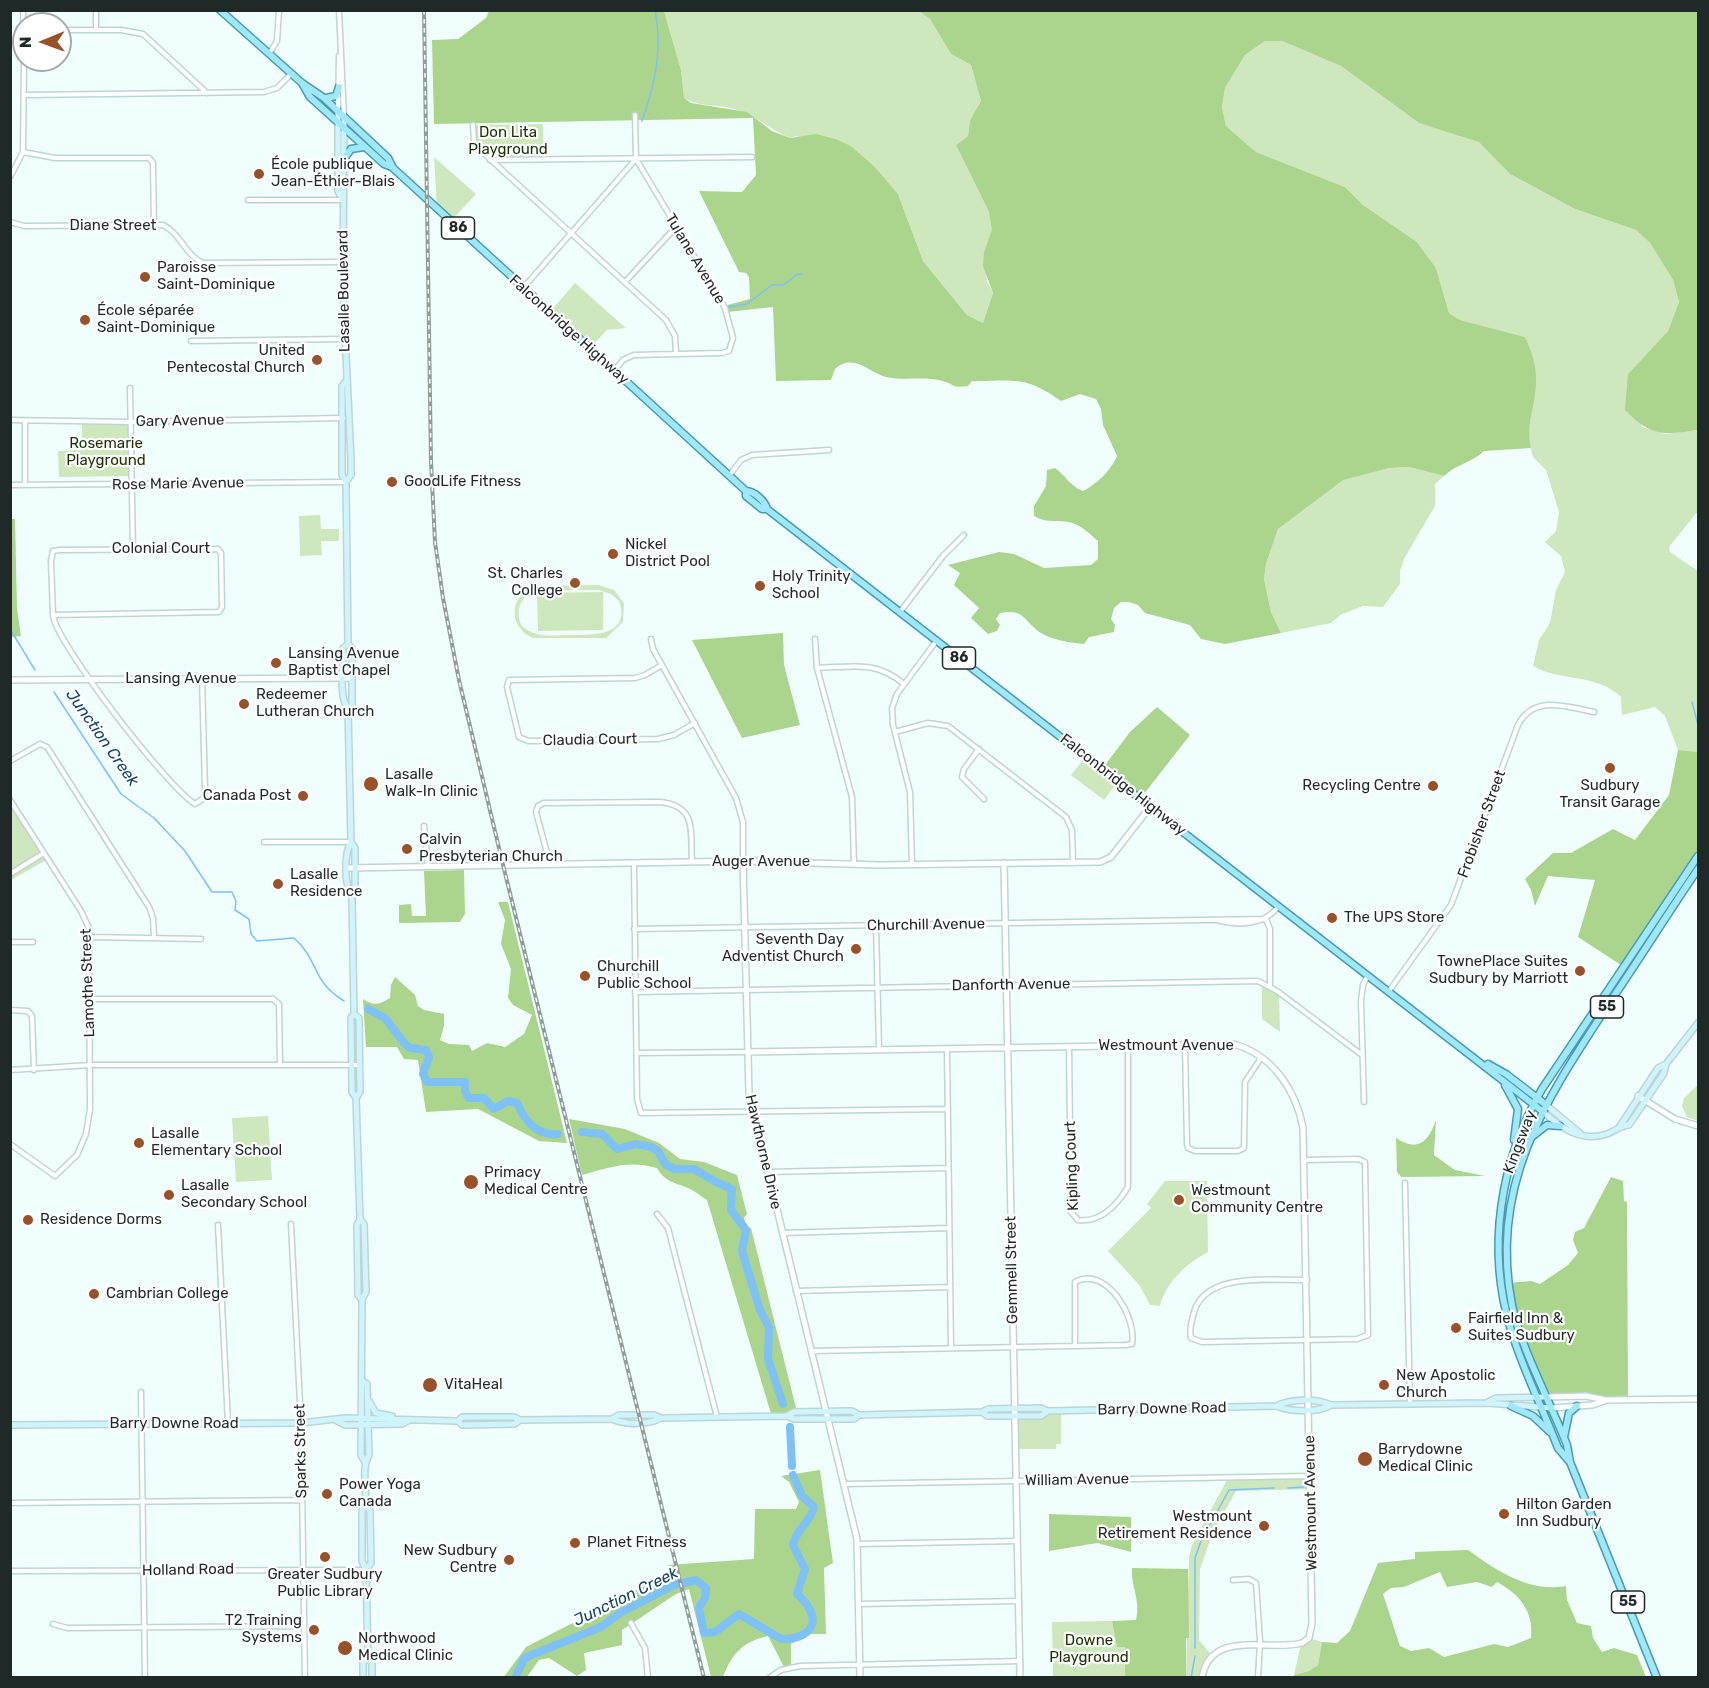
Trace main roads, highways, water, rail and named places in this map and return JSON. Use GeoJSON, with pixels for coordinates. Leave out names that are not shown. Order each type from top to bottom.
{"type":"FeatureCollection","features":[{"type":"Feature","properties":{"kind":"main road","name":"Falconbridge Highway"},"geometry":{"type":"LineString","coordinates":[[220,10],[291,74],[324,98],[388,158],[393,168]]}},
{"type":"Feature","properties":{"kind":"main road","name":"Falconbridge Highway"},"geometry":{"type":"LineString","coordinates":[[302,83],[310,97],[384,164],[393,168],[746,491],[746,496],[762,509],[767,509],[1480,1060],[1501,1080],[1536,1101]]}},
{"type":"Feature","properties":{"kind":"main road"},"geometry":{"type":"LineString","coordinates":[[324,98],[336,96],[339,87]]}},
{"type":"Feature","properties":{"kind":"main road","name":"Lasalle Boulevard"},"geometry":{"type":"LineString","coordinates":[[338,111],[338,191],[343,200]]}},
{"type":"Feature","properties":{"kind":"main road","name":"Lasalle Boulevard"},"geometry":{"type":"LineString","coordinates":[[344,117],[345,339],[346,381],[349,387],[351,475],[346,482]]}},
{"type":"Feature","properties":{"kind":"main road"},"geometry":{"type":"LineString","coordinates":[[344,159],[354,147],[366,147]]}},
{"type":"Feature","properties":{"kind":"main road","name":"Lasalle Boulevard"},"geometry":{"type":"LineString","coordinates":[[346,381],[342,386],[342,475],[346,482],[348,644],[351,648],[352,678],[352,705],[348,709]]}},
{"type":"Feature","properties":{"kind":"main road","name":"Lasalle Boulevard"},"geometry":{"type":"LineString","coordinates":[[348,644],[344,648],[344,704],[348,709],[351,842],[347,849],[347,867],[348,891],[352,897]]}},
{"type":"Feature","properties":{"kind":"main road","name":"Lasalle Boulevard"},"geometry":{"type":"LineString","coordinates":[[351,842],[355,848],[355,891],[352,897],[354,1014],[351,1018],[351,1092],[357,1098]]}},
{"type":"Feature","properties":{"kind":"main road","name":"Kingsway"},"geometry":{"type":"LineString","coordinates":[[1570,1462],[1558,1448],[1509,1324],[1499,1272],[1501,1202],[1512,1156],[1536,1101],[1698,856]]}},
{"type":"Feature","properties":{"kind":"main road","name":"Kingsway"},"geometry":{"type":"LineString","coordinates":[[1657,1677],[1570,1462],[1564,1437],[1515,1317],[1507,1262],[1509,1209],[1530,1138],[1544,1107],[1698,869]]}},
{"type":"Feature","properties":{"kind":"main road","name":"Lasalle Boulevard"},"geometry":{"type":"LineString","coordinates":[[354,1014],[358,1018],[360,1092],[357,1098],[360,1219],[357,1225],[357,1271],[358,1295],[362,1300],[360,1422],[361,1455],[365,1462],[365,1505],[370,1510],[371,1563],[366,1570],[368,1656],[372,1664],[372,1677]]}},
{"type":"Feature","properties":{"kind":"main road"},"geometry":{"type":"LineString","coordinates":[[1530,1138],[1547,1125],[1560,1126],[1582,1135],[1604,1135],[1620,1126],[1629,1125],[1664,1073],[1666,1064],[1698,1023]]}},
{"type":"Feature","properties":{"kind":"main road","name":"Falconbridge Highway"},"geometry":{"type":"LineString","coordinates":[[1480,1060],[1506,1074],[1544,1107]]}},
{"type":"Feature","properties":{"kind":"main road"},"geometry":{"type":"LineString","coordinates":[[1620,1126],[1658,1068],[1666,1064]]}},
{"type":"Feature","properties":{"kind":"main road"},"geometry":{"type":"LineString","coordinates":[[1501,1080],[1512,1094],[1518,1109],[1512,1156]]}},
{"type":"Feature","properties":{"kind":"main road"},"geometry":{"type":"LineString","coordinates":[[1544,1107],[1560,1126]]}},
{"type":"Feature","properties":{"kind":"main road"},"geometry":{"type":"LineString","coordinates":[[1544,1107],[1582,1135]]}},
{"type":"Feature","properties":{"kind":"main road","name":"Lasalle Boulevard"},"geometry":{"type":"LineString","coordinates":[[362,1381],[367,1384],[369,1455],[365,1462]]}},
{"type":"Feature","properties":{"kind":"main road","name":"Barry Downe Road"},"geometry":{"type":"LineString","coordinates":[[1487,1403],[1496,1398],[1548,1397]]}},
{"type":"Feature","properties":{"kind":"main road"},"geometry":{"type":"LineString","coordinates":[[367,1398],[376,1413],[399,1419]]}},
{"type":"Feature","properties":{"kind":"main road","name":"Barry Downe Road"},"geometry":{"type":"LineString","coordinates":[[787,1416],[794,1412],[852,1411],[859,1415],[982,1412],[988,1409],[1015,1408],[1041,1408],[1048,1411],[1276,1406],[1285,1402],[1324,1401],[1331,1404],[1487,1403],[1552,1408]]}},
{"type":"Feature","properties":{"kind":"main road","name":"Barry Downe Road"},"geometry":{"type":"LineString","coordinates":[[1276,1406],[1286,1410],[1324,1409],[1331,1404]]}},
{"type":"Feature","properties":{"kind":"main road"},"geometry":{"type":"LineString","coordinates":[[1512,1406],[1533,1416],[1553,1435]]}},
{"type":"Feature","properties":{"kind":"main road"},"geometry":{"type":"LineString","coordinates":[[1564,1437],[1569,1413],[1578,1406]]}},
{"type":"Feature","properties":{"kind":"main road","name":"Barry Downe Road"},"geometry":{"type":"LineString","coordinates":[[982,1412],[987,1416],[1041,1416],[1048,1411]]}},
{"type":"Feature","properties":{"kind":"main road","name":"Barry Downe Road"},"geometry":{"type":"LineString","coordinates":[[10,1425],[337,1421],[345,1425],[399,1419],[458,1421],[462,1425],[515,1424],[520,1420],[612,1419],[620,1422],[654,1422],[661,1418],[787,1416],[794,1419],[854,1419],[859,1415]]}},
{"type":"Feature","properties":{"kind":"main road","name":"Barry Downe Road"},"geometry":{"type":"LineString","coordinates":[[368,1422],[380,1425],[402,1424],[408,1421]]}},
{"type":"Feature","properties":{"kind":"main road"},"geometry":{"type":"LineString","coordinates":[[368,1443],[371,1433],[380,1425]]}},
{"type":"Feature","properties":{"kind":"main road","name":"Lasalle Boulevard"},"geometry":{"type":"LineString","coordinates":[[363,1677],[363,1663],[368,1656]]}},
{"type":"Feature","properties":{"kind":"waterway"},"geometry":{"type":"LineString","coordinates":[[642,121],[651,94],[658,53],[655,10]]}},
{"type":"Feature","properties":{"kind":"waterway"},"geometry":{"type":"LineString","coordinates":[[728,307],[747,304],[772,285],[783,285],[798,274],[802,274]]}},
{"type":"Feature","properties":{"kind":"waterway","name":"Junction Creek"},"geometry":{"type":"LineString","coordinates":[[10,629],[35,670]]}},
{"type":"Feature","properties":{"kind":"waterway","name":"Junction Creek"},"geometry":{"type":"LineString","coordinates":[[54,692],[121,794],[154,818],[185,851],[212,892],[232,892],[236,901],[235,910],[249,919],[251,934],[257,941],[294,938],[302,946],[326,986],[344,1001]]}},
{"type":"Feature","properties":{"kind":"waterway"},"geometry":{"type":"LineString","coordinates":[[1692,702],[1698,725]]}},
{"type":"Feature","properties":{"kind":"waterway","name":"Junction Creek"},"geometry":{"type":"LineString","coordinates":[[368,1009],[385,1018],[410,1048],[426,1050],[429,1057],[423,1074],[427,1082],[465,1082],[465,1092],[469,1098],[484,1098],[494,1109],[508,1101],[517,1103],[532,1126],[550,1134],[558,1134]]}},
{"type":"Feature","properties":{"kind":"waterway","name":"Junction Creek"},"geometry":{"type":"LineString","coordinates":[[582,1132],[602,1134],[617,1149],[636,1144],[651,1147],[658,1151],[666,1165],[675,1169],[694,1169],[732,1189],[731,1210],[746,1230],[742,1251],[760,1310],[769,1327],[768,1359],[783,1404]]}},
{"type":"Feature","properties":{"kind":"waterway","name":"Junction Creek"},"geometry":{"type":"LineString","coordinates":[[790,1427],[792,1466]]}},
{"type":"Feature","properties":{"kind":"waterway","name":"Junction Creek"},"geometry":{"type":"LineString","coordinates":[[515,1678],[524,1659],[529,1656],[601,1627],[620,1613],[674,1585],[696,1580],[706,1588],[705,1598],[699,1608],[704,1633],[715,1632],[739,1614],[781,1639],[793,1638],[808,1631],[812,1625],[810,1610],[797,1594],[805,1569],[793,1545],[814,1507],[802,1496],[793,1475]]}},
{"type":"Feature","properties":{"kind":"waterway"},"geometry":{"type":"LineString","coordinates":[[1288,1488],[1304,1487]]}},
{"type":"Feature","properties":{"kind":"waterway"},"geometry":{"type":"LineString","coordinates":[[1195,1648],[1195,1558],[1201,1541],[1229,1490],[1274,1488]]}},
{"type":"Feature","properties":{"kind":"waterway"},"geometry":{"type":"LineString","coordinates":[[1191,1678],[1195,1656]]}},
{"type":"Feature","properties":{"kind":"railway"},"geometry":{"type":"LineString","coordinates":[[424,10],[431,461],[435,542],[443,598],[459,680],[504,869],[704,1678]]}},
{"type":"Feature","properties":{"kind":"place","name":"École publique Jean-Éthier-Blais"},"geometry":{"type":"Point","coordinates":[259,174]}},
{"type":"Feature","properties":{"kind":"place","name":"Paroisse Saint-Dominique"},"geometry":{"type":"Point","coordinates":[145,277]}},
{"type":"Feature","properties":{"kind":"place","name":"École séparée Saint-Dominique"},"geometry":{"type":"Point","coordinates":[85,320]}},
{"type":"Feature","properties":{"kind":"place","name":"United Pentecostal Church"},"geometry":{"type":"Point","coordinates":[317,360]}},
{"type":"Feature","properties":{"kind":"place","name":"GoodLife Fitness"},"geometry":{"type":"Point","coordinates":[392,482]}},
{"type":"Feature","properties":{"kind":"place","name":"Nickel District Pool"},"geometry":{"type":"Point","coordinates":[613,554]}},
{"type":"Feature","properties":{"kind":"place","name":"St. Charles College"},"geometry":{"type":"Point","coordinates":[575,583]}},
{"type":"Feature","properties":{"kind":"place","name":"Holy Trinity School"},"geometry":{"type":"Point","coordinates":[760,586]}},
{"type":"Feature","properties":{"kind":"place","name":"Lansing Avenue Baptist Chapel"},"geometry":{"type":"Point","coordinates":[276,663]}},
{"type":"Feature","properties":{"kind":"place","name":"Redeemer Lutheran Church"},"geometry":{"type":"Point","coordinates":[244,704]}},
{"type":"Feature","properties":{"kind":"place","name":"Sudbury Transit Garage"},"geometry":{"type":"Point","coordinates":[1610,768]}},
{"type":"Feature","properties":{"kind":"place","name":"Lasalle Walk-In Clinic"},"geometry":{"type":"Point","coordinates":[371,784]}},
{"type":"Feature","properties":{"kind":"place","name":"Recycling Centre"},"geometry":{"type":"Point","coordinates":[1433,786]}},
{"type":"Feature","properties":{"kind":"place","name":"Canada Post"},"geometry":{"type":"Point","coordinates":[303,796]}},
{"type":"Feature","properties":{"kind":"place","name":"Calvin Presbyterian Church"},"geometry":{"type":"Point","coordinates":[407,849]}},
{"type":"Feature","properties":{"kind":"place","name":"Lasalle Residence"},"geometry":{"type":"Point","coordinates":[278,884]}},
{"type":"Feature","properties":{"kind":"place","name":"The UPS Store"},"geometry":{"type":"Point","coordinates":[1332,918]}},
{"type":"Feature","properties":{"kind":"place","name":"Seventh Day Adventist Church"},"geometry":{"type":"Point","coordinates":[856,949]}},
{"type":"Feature","properties":{"kind":"place","name":"TownePlace Suites Sudbury by Marriott"},"geometry":{"type":"Point","coordinates":[1580,971]}},
{"type":"Feature","properties":{"kind":"place","name":"Churchill Public School"},"geometry":{"type":"Point","coordinates":[585,976]}},
{"type":"Feature","properties":{"kind":"place","name":"Lasalle Elementary School"},"geometry":{"type":"Point","coordinates":[139,1143]}},
{"type":"Feature","properties":{"kind":"place","name":"Primacy Medical Centre"},"geometry":{"type":"Point","coordinates":[471,1182]}},
{"type":"Feature","properties":{"kind":"place","name":"Lasalle Secondary School"},"geometry":{"type":"Point","coordinates":[169,1195]}},
{"type":"Feature","properties":{"kind":"place","name":"Westmount Community Centre"},"geometry":{"type":"Point","coordinates":[1179,1200]}},
{"type":"Feature","properties":{"kind":"place","name":"Residence Dorms"},"geometry":{"type":"Point","coordinates":[28,1220]}},
{"type":"Feature","properties":{"kind":"place","name":"Cambrian College"},"geometry":{"type":"Point","coordinates":[94,1294]}},
{"type":"Feature","properties":{"kind":"place","name":"Fairfield Inn & Suites Sudbury"},"geometry":{"type":"Point","coordinates":[1456,1328]}},
{"type":"Feature","properties":{"kind":"place","name":"VitaHeal"},"geometry":{"type":"Point","coordinates":[430,1385]}},
{"type":"Feature","properties":{"kind":"place","name":"New Apostolic Church"},"geometry":{"type":"Point","coordinates":[1384,1385]}},
{"type":"Feature","properties":{"kind":"place","name":"Barrydowne Medical Clinic"},"geometry":{"type":"Point","coordinates":[1365,1459]}},
{"type":"Feature","properties":{"kind":"place","name":"Power Yoga Canada"},"geometry":{"type":"Point","coordinates":[327,1494]}},
{"type":"Feature","properties":{"kind":"place","name":"Hilton Garden Inn Sudbury"},"geometry":{"type":"Point","coordinates":[1504,1514]}},
{"type":"Feature","properties":{"kind":"place","name":"Westmount Retirement Residence"},"geometry":{"type":"Point","coordinates":[1264,1526]}},
{"type":"Feature","properties":{"kind":"place","name":"Planet Fitness"},"geometry":{"type":"Point","coordinates":[575,1543]}},
{"type":"Feature","properties":{"kind":"place","name":"Greater Sudbury Public Library"},"geometry":{"type":"Point","coordinates":[325,1557]}},
{"type":"Feature","properties":{"kind":"place","name":"New Sudbury Centre"},"geometry":{"type":"Point","coordinates":[509,1560]}},
{"type":"Feature","properties":{"kind":"place","name":"T2 Training Systems"},"geometry":{"type":"Point","coordinates":[314,1630]}},
{"type":"Feature","properties":{"kind":"place","name":"Northwood Medical Clinic"},"geometry":{"type":"Point","coordinates":[345,1648]}},
{"type":"Feature","properties":{"kind":"park label","name":"Don Lita Playground"},"geometry":{"type":"Point","coordinates":[508,142]}},
{"type":"Feature","properties":{"kind":"park label","name":"Rosemarie Playground"},"geometry":{"type":"Point","coordinates":[106,452]}},
{"type":"Feature","properties":{"kind":"park label","name":"Downe Playground"},"geometry":{"type":"Point","coordinates":[1089,1650]}}]}
